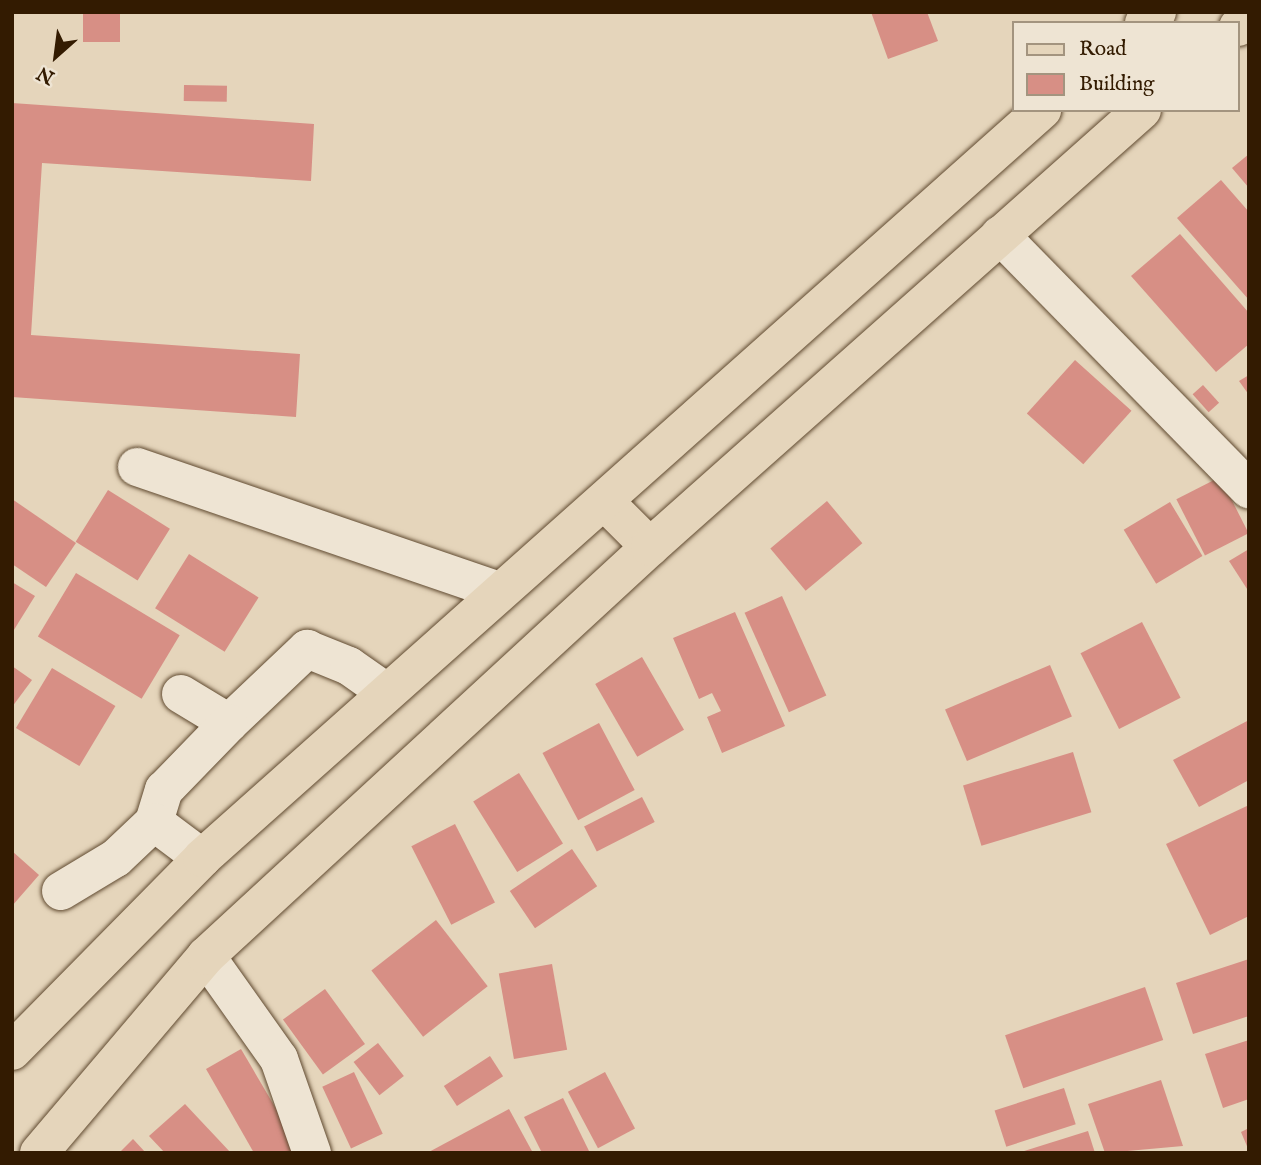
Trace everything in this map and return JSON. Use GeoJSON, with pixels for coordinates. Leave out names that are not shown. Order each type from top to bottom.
{"type":"FeatureCollection","features":[{"type":"Feature","properties":{"kind":"main road"},"geometry":{"type":"LineString","coordinates":[[12,1051],[202,858],[1040,112]]}},
{"type":"Feature","properties":{"kind":"main road"},"geometry":{"type":"LineString","coordinates":[[39,1153],[206,956],[650,547],[1140,112]]}},
{"type":"Feature","properties":{"kind":"main road"},"geometry":{"type":"LineString","coordinates":[[604,502],[650,547]]}},
{"type":"Feature","properties":{"kind":"street"},"geometry":{"type":"LineString","coordinates":[[1000,235],[1249,489]]}},
{"type":"Feature","properties":{"kind":"street"},"geometry":{"type":"LineString","coordinates":[[137,467],[499,591]]}},
{"type":"Feature","properties":{"kind":"street"},"geometry":{"type":"LineString","coordinates":[[61,891],[116,858],[154,822],[164,790],[307,649],[349,666],[386,692]]}},
{"type":"Feature","properties":{"kind":"street"},"geometry":{"type":"LineString","coordinates":[[181,694],[229,723]]}},
{"type":"Feature","properties":{"kind":"street"},"geometry":{"type":"LineString","coordinates":[[154,822],[202,858]]}},
{"type":"Feature","properties":{"kind":"street"},"geometry":{"type":"LineString","coordinates":[[206,956],[279,1059],[312,1153]]}},
{"type":"Feature","properties":{"kind":"building"},"geometry":{"type":"Polygon","coordinates":[[[83,12],[120,12],[120,42],[83,42],[83,12]]]}},
{"type":"Feature","properties":{"kind":"building"},"geometry":{"type":"Polygon","coordinates":[[[871,12],[927,12],[938,41],[888,59],[871,12]]]}},
{"type":"Feature","properties":{"kind":"building"},"geometry":{"type":"Polygon","coordinates":[[[184,85],[227,86],[227,102],[184,101],[184,85]]]}},
{"type":"Feature","properties":{"kind":"building"},"geometry":{"type":"Polygon","coordinates":[[[12,103],[314,124],[311,181],[42,163],[31,335],[300,354],[296,417],[12,397],[12,103]]]}},
{"type":"Feature","properties":{"kind":"building"},"geometry":{"type":"Polygon","coordinates":[[[1249,154],[1249,188],[1232,168],[1249,154]]]}},
{"type":"Feature","properties":{"kind":"building"},"geometry":{"type":"Polygon","coordinates":[[[1221,180],[1249,212],[1249,300],[1177,218],[1221,180]]]}},
{"type":"Feature","properties":{"kind":"building"},"geometry":{"type":"Polygon","coordinates":[[[1180,234],[1249,313],[1249,344],[1216,372],[1131,276],[1180,234]]]}},
{"type":"Feature","properties":{"kind":"building"},"geometry":{"type":"Polygon","coordinates":[[[1075,360],[1131,411],[1083,464],[1027,414],[1075,360]]]}},
{"type":"Feature","properties":{"kind":"building"},"geometry":{"type":"Polygon","coordinates":[[[1249,375],[1249,395],[1239,381],[1249,375]]]}},
{"type":"Feature","properties":{"kind":"building"},"geometry":{"type":"Polygon","coordinates":[[[1203,385],[1219,403],[1209,412],[1193,394],[1203,385]]]}},
{"type":"Feature","properties":{"kind":"building"},"geometry":{"type":"Polygon","coordinates":[[[1220,477],[1249,533],[1205,555],[1176,499],[1220,477]]]}},
{"type":"Feature","properties":{"kind":"building"},"geometry":{"type":"Polygon","coordinates":[[[108,490],[170,529],[138,580],[76,542],[108,490]]]}},
{"type":"Feature","properties":{"kind":"building"},"geometry":{"type":"Polygon","coordinates":[[[12,499],[76,543],[46,587],[12,564],[12,499]]]}},
{"type":"Feature","properties":{"kind":"building"},"geometry":{"type":"Polygon","coordinates":[[[827,501],[862,543],[806,591],[770,549],[827,501]]]}},
{"type":"Feature","properties":{"kind":"building"},"geometry":{"type":"Polygon","coordinates":[[[1170,502],[1202,556],[1156,584],[1124,530],[1170,502]]]}},
{"type":"Feature","properties":{"kind":"building"},"geometry":{"type":"Polygon","coordinates":[[[1249,549],[1249,592],[1229,561],[1249,549]]]}},
{"type":"Feature","properties":{"kind":"building"},"geometry":{"type":"Polygon","coordinates":[[[189,554],[259,597],[225,652],[155,608],[189,554]]]}},
{"type":"Feature","properties":{"kind":"building"},"geometry":{"type":"Polygon","coordinates":[[[76,573],[180,635],[142,699],[38,636],[76,573]]]}},
{"type":"Feature","properties":{"kind":"building"},"geometry":{"type":"Polygon","coordinates":[[[12,582],[35,596],[12,633],[12,582]]]}},
{"type":"Feature","properties":{"kind":"building"},"geometry":{"type":"Polygon","coordinates":[[[782,596],[826,696],[789,712],[745,613],[782,596]]]}},
{"type":"Feature","properties":{"kind":"building"},"geometry":{"type":"Polygon","coordinates":[[[735,612],[785,726],[722,753],[707,717],[721,711],[712,693],[699,699],[673,638],[735,612]]]}},
{"type":"Feature","properties":{"kind":"building"},"geometry":{"type":"Polygon","coordinates":[[[1142,622],[1181,698],[1119,729],[1081,653],[1142,622]]]}},
{"type":"Feature","properties":{"kind":"building"},"geometry":{"type":"Polygon","coordinates":[[[642,657],[684,730],[637,757],[595,684],[642,657]]]}},
{"type":"Feature","properties":{"kind":"building"},"geometry":{"type":"Polygon","coordinates":[[[1050,665],[1072,717],[967,761],[945,710],[1050,665]]]}},
{"type":"Feature","properties":{"kind":"building"},"geometry":{"type":"Polygon","coordinates":[[[12,666],[32,680],[12,707],[12,666]]]}},
{"type":"Feature","properties":{"kind":"building"},"geometry":{"type":"Polygon","coordinates":[[[52,668],[115,706],[79,766],[16,728],[52,668]]]}},
{"type":"Feature","properties":{"kind":"building"},"geometry":{"type":"Polygon","coordinates":[[[1249,720],[1249,780],[1199,807],[1173,760],[1249,720]]]}},
{"type":"Feature","properties":{"kind":"building"},"geometry":{"type":"Polygon","coordinates":[[[599,723],[635,790],[578,820],[542,753],[599,723]]]}},
{"type":"Feature","properties":{"kind":"building"},"geometry":{"type":"Polygon","coordinates":[[[1073,752],[1091,812],[981,846],[963,786],[1073,752]]]}},
{"type":"Feature","properties":{"kind":"building"},"geometry":{"type":"Polygon","coordinates":[[[519,773],[563,843],[517,872],[473,802],[519,773]]]}},
{"type":"Feature","properties":{"kind":"building"},"geometry":{"type":"Polygon","coordinates":[[[642,797],[655,822],[597,851],[584,827],[642,797]]]}},
{"type":"Feature","properties":{"kind":"building"},"geometry":{"type":"Polygon","coordinates":[[[1249,805],[1249,916],[1210,935],[1166,844],[1249,805]]]}},
{"type":"Feature","properties":{"kind":"building"},"geometry":{"type":"Polygon","coordinates":[[[455,824],[495,902],[451,925],[411,846],[455,824]]]}},
{"type":"Feature","properties":{"kind":"building"},"geometry":{"type":"Polygon","coordinates":[[[572,849],[597,886],[535,928],[510,891],[572,849]]]}},
{"type":"Feature","properties":{"kind":"building"},"geometry":{"type":"Polygon","coordinates":[[[12,851],[39,875],[12,906],[12,851]]]}},
{"type":"Feature","properties":{"kind":"building"},"geometry":{"type":"Polygon","coordinates":[[[436,920],[488,986],[423,1037],[371,970],[436,920]]]}},
{"type":"Feature","properties":{"kind":"building"},"geometry":{"type":"Polygon","coordinates":[[[1249,959],[1249,1016],[1193,1034],[1176,983],[1249,959]]]}},
{"type":"Feature","properties":{"kind":"building"},"geometry":{"type":"Polygon","coordinates":[[[552,964],[567,1050],[514,1059],[499,973],[552,964]]]}},
{"type":"Feature","properties":{"kind":"building"},"geometry":{"type":"Polygon","coordinates":[[[1145,987],[1163,1040],[1023,1088],[1005,1035],[1145,987]]]}},
{"type":"Feature","properties":{"kind":"building"},"geometry":{"type":"Polygon","coordinates":[[[325,989],[365,1044],[323,1075],[283,1020],[325,989]]]}},
{"type":"Feature","properties":{"kind":"building"},"geometry":{"type":"Polygon","coordinates":[[[1249,1040],[1249,1099],[1223,1108],[1205,1054],[1249,1040]]]}},
{"type":"Feature","properties":{"kind":"building"},"geometry":{"type":"Polygon","coordinates":[[[378,1043],[404,1076],[379,1095],[354,1062],[378,1043]]]}},
{"type":"Feature","properties":{"kind":"building"},"geometry":{"type":"Polygon","coordinates":[[[241,1049],[302,1153],[254,1153],[206,1069],[241,1049]]]}},
{"type":"Feature","properties":{"kind":"building"},"geometry":{"type":"Polygon","coordinates":[[[490,1056],[503,1076],[457,1106],[444,1086],[490,1056]]]}},
{"type":"Feature","properties":{"kind":"building"},"geometry":{"type":"Polygon","coordinates":[[[354,1072],[383,1134],[351,1148],[322,1087],[354,1072]]]}},
{"type":"Feature","properties":{"kind":"building"},"geometry":{"type":"Polygon","coordinates":[[[605,1072],[635,1129],[598,1148],[568,1092],[605,1072]]]}},
{"type":"Feature","properties":{"kind":"building"},"geometry":{"type":"Polygon","coordinates":[[[1161,1080],[1183,1146],[1105,1153],[1088,1104],[1161,1080]]]}},
{"type":"Feature","properties":{"kind":"building"},"geometry":{"type":"Polygon","coordinates":[[[1064,1088],[1076,1124],[1006,1147],[995,1111],[1064,1088]]]}},
{"type":"Feature","properties":{"kind":"building"},"geometry":{"type":"Polygon","coordinates":[[[563,1098],[590,1153],[542,1153],[524,1117],[563,1098]]]}},
{"type":"Feature","properties":{"kind":"building"},"geometry":{"type":"Polygon","coordinates":[[[185,1104],[231,1153],[165,1153],[149,1136],[185,1104]]]}},
{"type":"Feature","properties":{"kind":"building"},"geometry":{"type":"Polygon","coordinates":[[[509,1109],[533,1153],[427,1153],[509,1109]]]}},
{"type":"Feature","properties":{"kind":"building"},"geometry":{"type":"Polygon","coordinates":[[[1249,1128],[1249,1151],[1241,1132],[1249,1128]]]}},
{"type":"Feature","properties":{"kind":"building"},"geometry":{"type":"Polygon","coordinates":[[[1088,1131],[1095,1153],[1021,1153],[1021,1152],[1088,1131]]]}},
{"type":"Feature","properties":{"kind":"building"},"geometry":{"type":"Polygon","coordinates":[[[133,1139],[146,1153],[119,1153],[133,1139]]]}}]}
